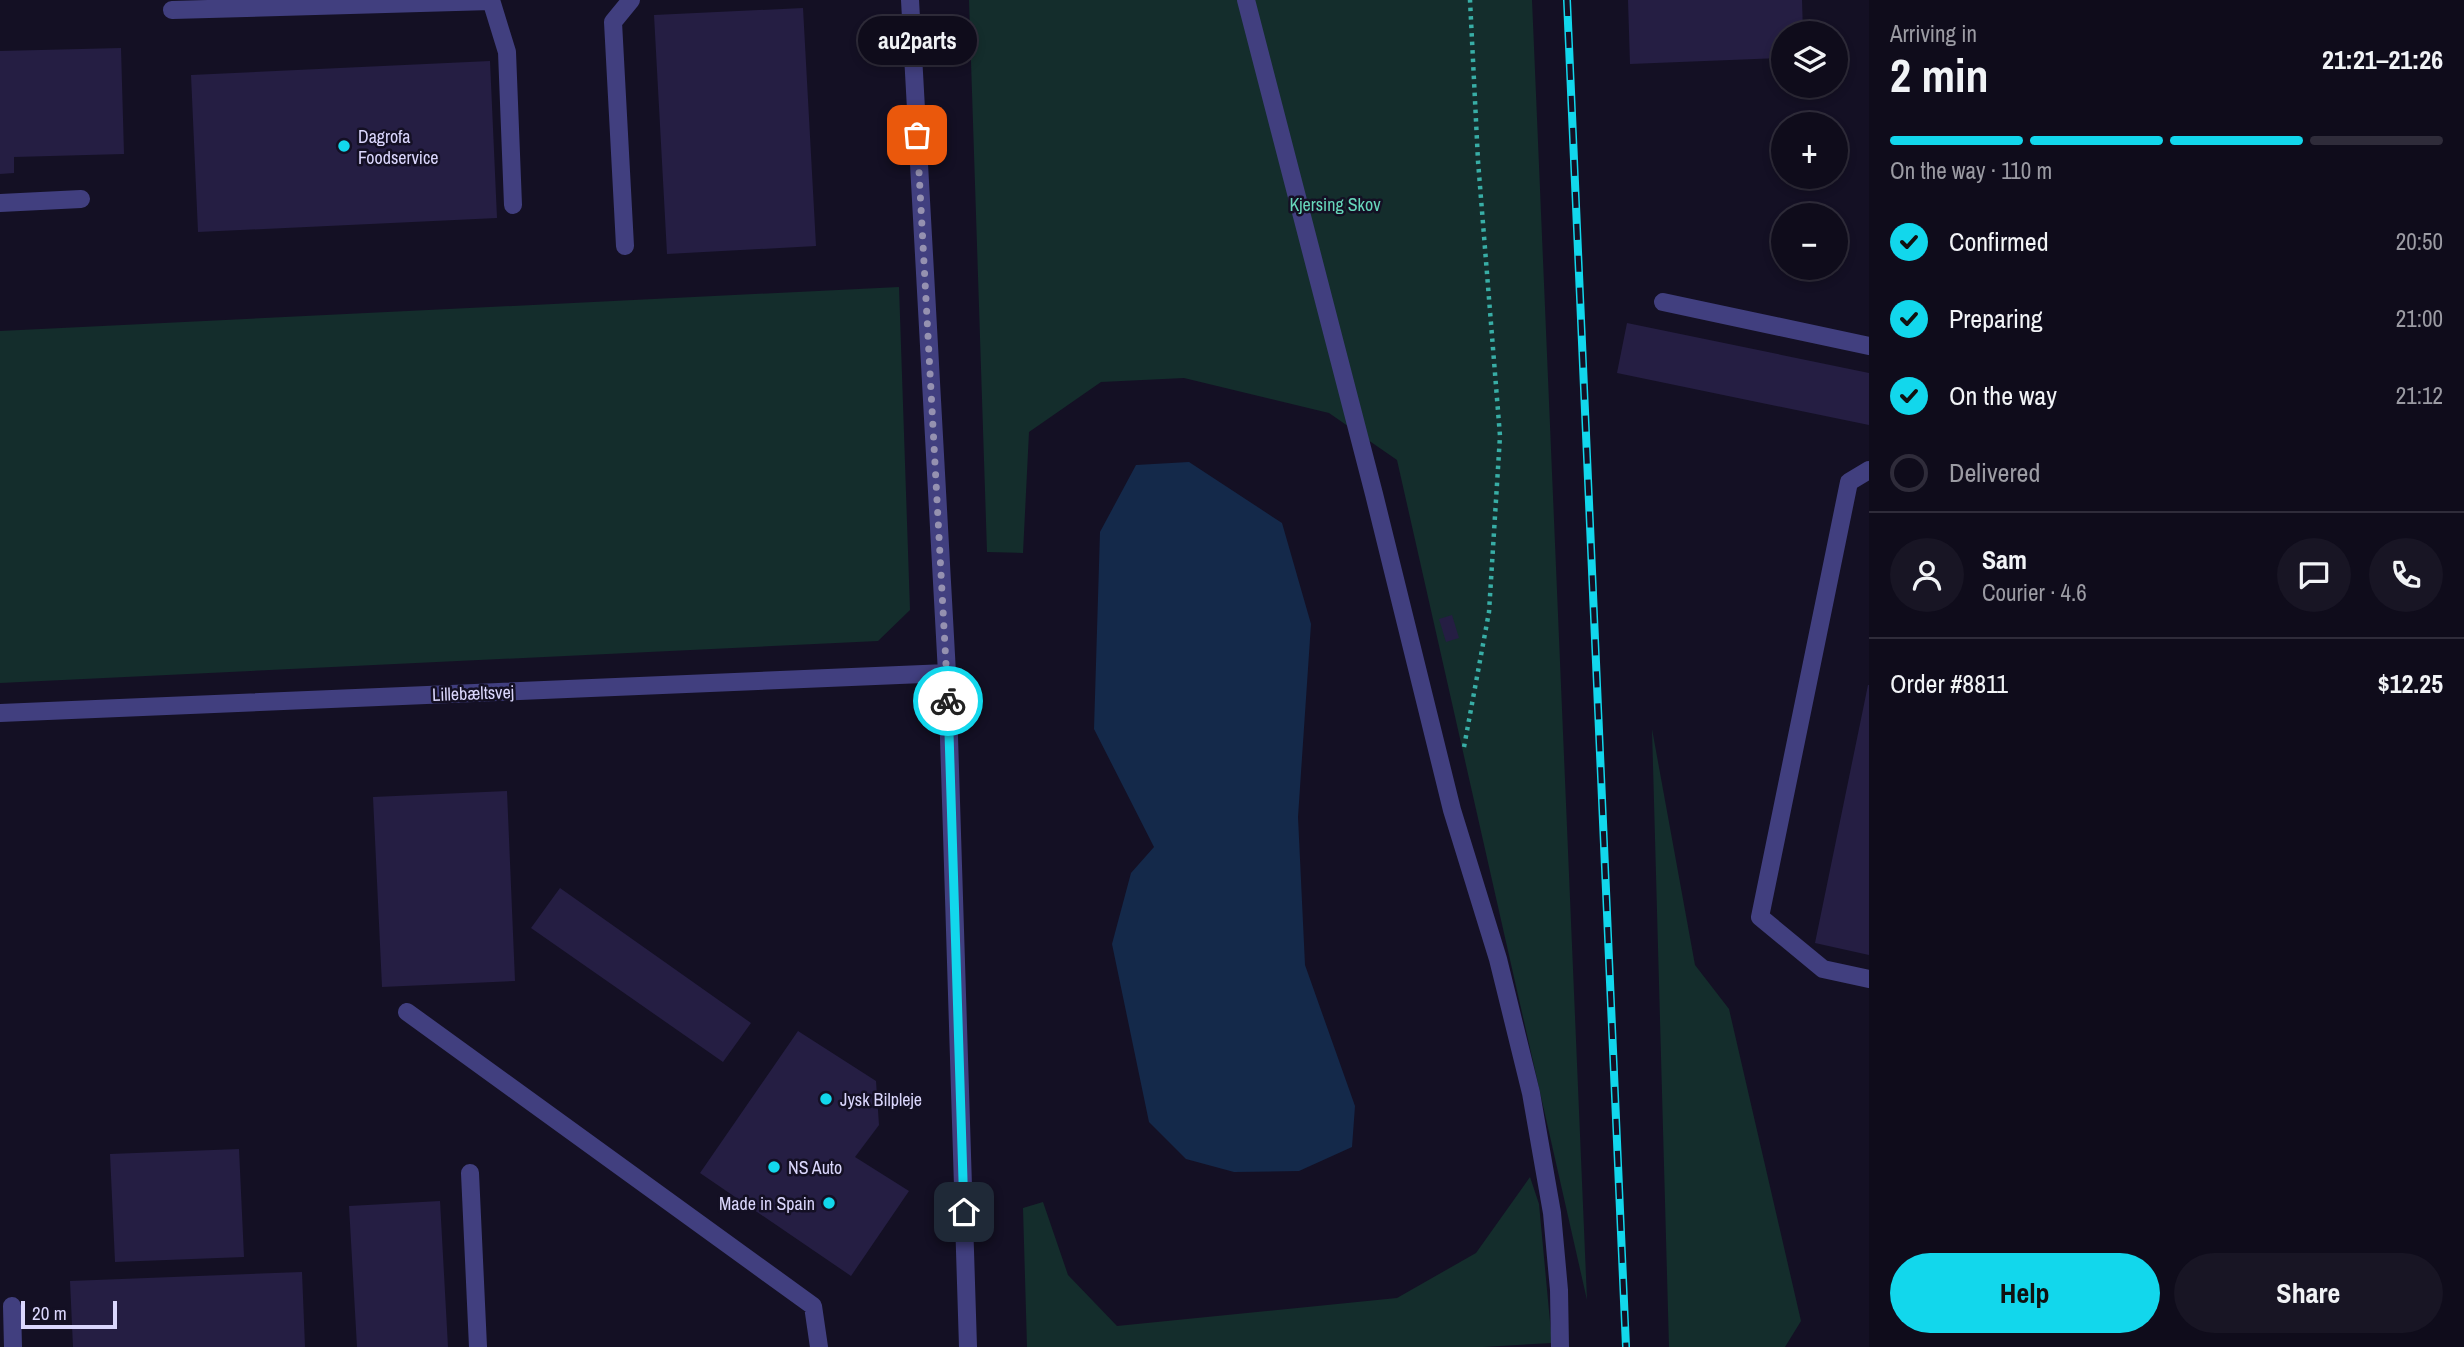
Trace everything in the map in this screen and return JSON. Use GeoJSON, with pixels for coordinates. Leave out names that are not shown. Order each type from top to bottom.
{"type":"FeatureCollection","features":[{"type":"Feature","properties":{"kind":"street"},"geometry":{"type":"LineString","coordinates":[[172,10],[285,3],[491,0],[507,52],[513,205]]}},
{"type":"Feature","properties":{"kind":"street"},"geometry":{"type":"LineString","coordinates":[[625,246],[613,22],[631,0]]}},
{"type":"Feature","properties":{"kind":"street"},"geometry":{"type":"LineString","coordinates":[[910,0],[947,673],[968,1347]]}},
{"type":"Feature","properties":{"kind":"street"},"geometry":{"type":"LineString","coordinates":[[1246,0],[1374,494],[1452,810],[1498,959],[1531,1093],[1552,1213],[1559,1290],[1560,1347]]}},
{"type":"Feature","properties":{"kind":"street"},"geometry":{"type":"LineString","coordinates":[[0,203],[81,199]]}},
{"type":"Feature","properties":{"kind":"street"},"geometry":{"type":"LineString","coordinates":[[1663,302],[1869,346]]}},
{"type":"Feature","properties":{"kind":"street"},"geometry":{"type":"LineString","coordinates":[[1869,470],[1849,481],[1760,917],[1823,969],[1869,979]]}},
{"type":"Feature","properties":{"kind":"street","name":"Lillebæltsvej"},"geometry":{"type":"LineString","coordinates":[[0,713],[947,673]]}},
{"type":"Feature","properties":{"kind":"street"},"geometry":{"type":"LineString","coordinates":[[407,1012],[813,1306],[819,1347]]}},
{"type":"Feature","properties":{"kind":"street"},"geometry":{"type":"LineString","coordinates":[[470,1173],[478,1347]]}},
{"type":"Feature","properties":{"kind":"street"},"geometry":{"type":"LineString","coordinates":[[12,1306],[13,1347]]}},
{"type":"Feature","properties":{"kind":"path"},"geometry":{"type":"LineString","coordinates":[[1462,757],[1489,612],[1500,436],[1478,161],[1470,0]]}},
{"type":"Feature","properties":{"kind":"green space","name":"Kjersing Skov"},"geometry":{"type":"Polygon","coordinates":[[[969,0],[1532,0],[1587,1300],[1397,460],[1329,413],[1184,378],[1101,382],[1029,432],[1023,553],[987,552],[969,0]]]}},
{"type":"Feature","properties":{"kind":"green space"},"geometry":{"type":"Polygon","coordinates":[[[899,287],[910,610],[878,641],[0,683],[0,331],[899,287]]]}},
{"type":"Feature","properties":{"kind":"green space"},"geometry":{"type":"Polygon","coordinates":[[[1652,729],[1695,965],[1729,1009],[1801,1321],[1785,1347],[1669,1347],[1652,729]]]}},
{"type":"Feature","properties":{"kind":"green space"},"geometry":{"type":"Polygon","coordinates":[[[1530,1177],[1539,1204],[1552,1343],[1483,1347],[1027,1347],[1023,1208],[1043,1202],[1068,1275],[1117,1326],[1397,1298],[1476,1253],[1530,1177]]]}},
{"type":"Feature","properties":{"kind":"water"},"geometry":{"type":"Polygon","coordinates":[[[1189,462],[1282,523],[1311,624],[1298,817],[1305,965],[1355,1106],[1352,1147],[1299,1171],[1234,1172],[1186,1159],[1149,1122],[1112,944],[1131,873],[1154,847],[1094,729],[1100,532],[1136,465],[1189,462]]]}},
{"type":"Feature","properties":{"kind":"building"},"geometry":{"type":"Polygon","coordinates":[[[1628,0],[1802,0],[1803,21],[1771,21],[1771,58],[1630,64],[1628,0]]]}},
{"type":"Feature","properties":{"kind":"building"},"geometry":{"type":"Polygon","coordinates":[[[803,8],[816,246],[667,254],[654,15],[803,8]]]}},
{"type":"Feature","properties":{"kind":"building"},"geometry":{"type":"Polygon","coordinates":[[[121,48],[124,154],[14,157],[14,173],[0,174],[0,51],[121,48]]]}},
{"type":"Feature","properties":{"kind":"building","name":"Dagrofa Foodservice"},"geometry":{"type":"Polygon","coordinates":[[[490,61],[497,218],[198,232],[191,75],[490,61]]]}},
{"type":"Feature","properties":{"kind":"building"},"geometry":{"type":"Polygon","coordinates":[[[1627,323],[1869,373],[1869,425],[1617,373],[1627,323]]]}},
{"type":"Feature","properties":{"kind":"building"},"geometry":{"type":"Polygon","coordinates":[[[1452,615],[1459,638],[1446,642],[1439,619],[1452,615]]]}},
{"type":"Feature","properties":{"kind":"building"},"geometry":{"type":"Polygon","coordinates":[[[1869,685],[1869,955],[1815,943],[1869,685]]]}},
{"type":"Feature","properties":{"kind":"building"},"geometry":{"type":"Polygon","coordinates":[[[507,791],[515,981],[382,987],[373,797],[507,791]]]}},
{"type":"Feature","properties":{"kind":"building"},"geometry":{"type":"Polygon","coordinates":[[[560,888],[751,1023],[723,1062],[531,928],[560,888]]]}},
{"type":"Feature","properties":{"kind":"building"},"geometry":{"type":"Polygon","coordinates":[[[798,1031],[876,1081],[879,1125],[855,1157],[909,1191],[851,1276],[700,1173],[798,1031]]]}},
{"type":"Feature","properties":{"kind":"building"},"geometry":{"type":"Polygon","coordinates":[[[239,1149],[244,1257],[115,1262],[110,1154],[239,1149]]]}},
{"type":"Feature","properties":{"kind":"building"},"geometry":{"type":"Polygon","coordinates":[[[440,1201],[448,1347],[357,1347],[349,1206],[440,1201]]]}},
{"type":"Feature","properties":{"kind":"building"},"geometry":{"type":"Polygon","coordinates":[[[302,1272],[305,1347],[73,1347],[70,1281],[302,1272]]]}},
{"type":"Feature","properties":{"kind":"railway"},"geometry":{"type":"LineString","coordinates":[[1567,0],[1626,1347]]}},
{"type":"Feature","properties":{"kind":"way so far"},"geometry":{"type":"LineString","coordinates":[[917,135],[948,701]]}},
{"type":"Feature","properties":{"kind":"place","name":"au2parts"},"geometry":{"type":"Point","coordinates":[917,135]}},
{"type":"Feature","properties":{"kind":"place","name":"Dagrofa Foodservice"},"geometry":{"type":"Point","coordinates":[344,146]}},
{"type":"Feature","properties":{"kind":"place","name":"Jysk Bilpleje"},"geometry":{"type":"Point","coordinates":[826,1099]}},
{"type":"Feature","properties":{"kind":"place","name":"NS Auto"},"geometry":{"type":"Point","coordinates":[774,1167]}},
{"type":"Feature","properties":{"kind":"place","name":"Made in Spain"},"geometry":{"type":"Point","coordinates":[829,1203]}},
{"type":"Feature","properties":{"kind":"route"},"geometry":{"type":"LineString","coordinates":[[948,701],[964,1212]]}}]}
